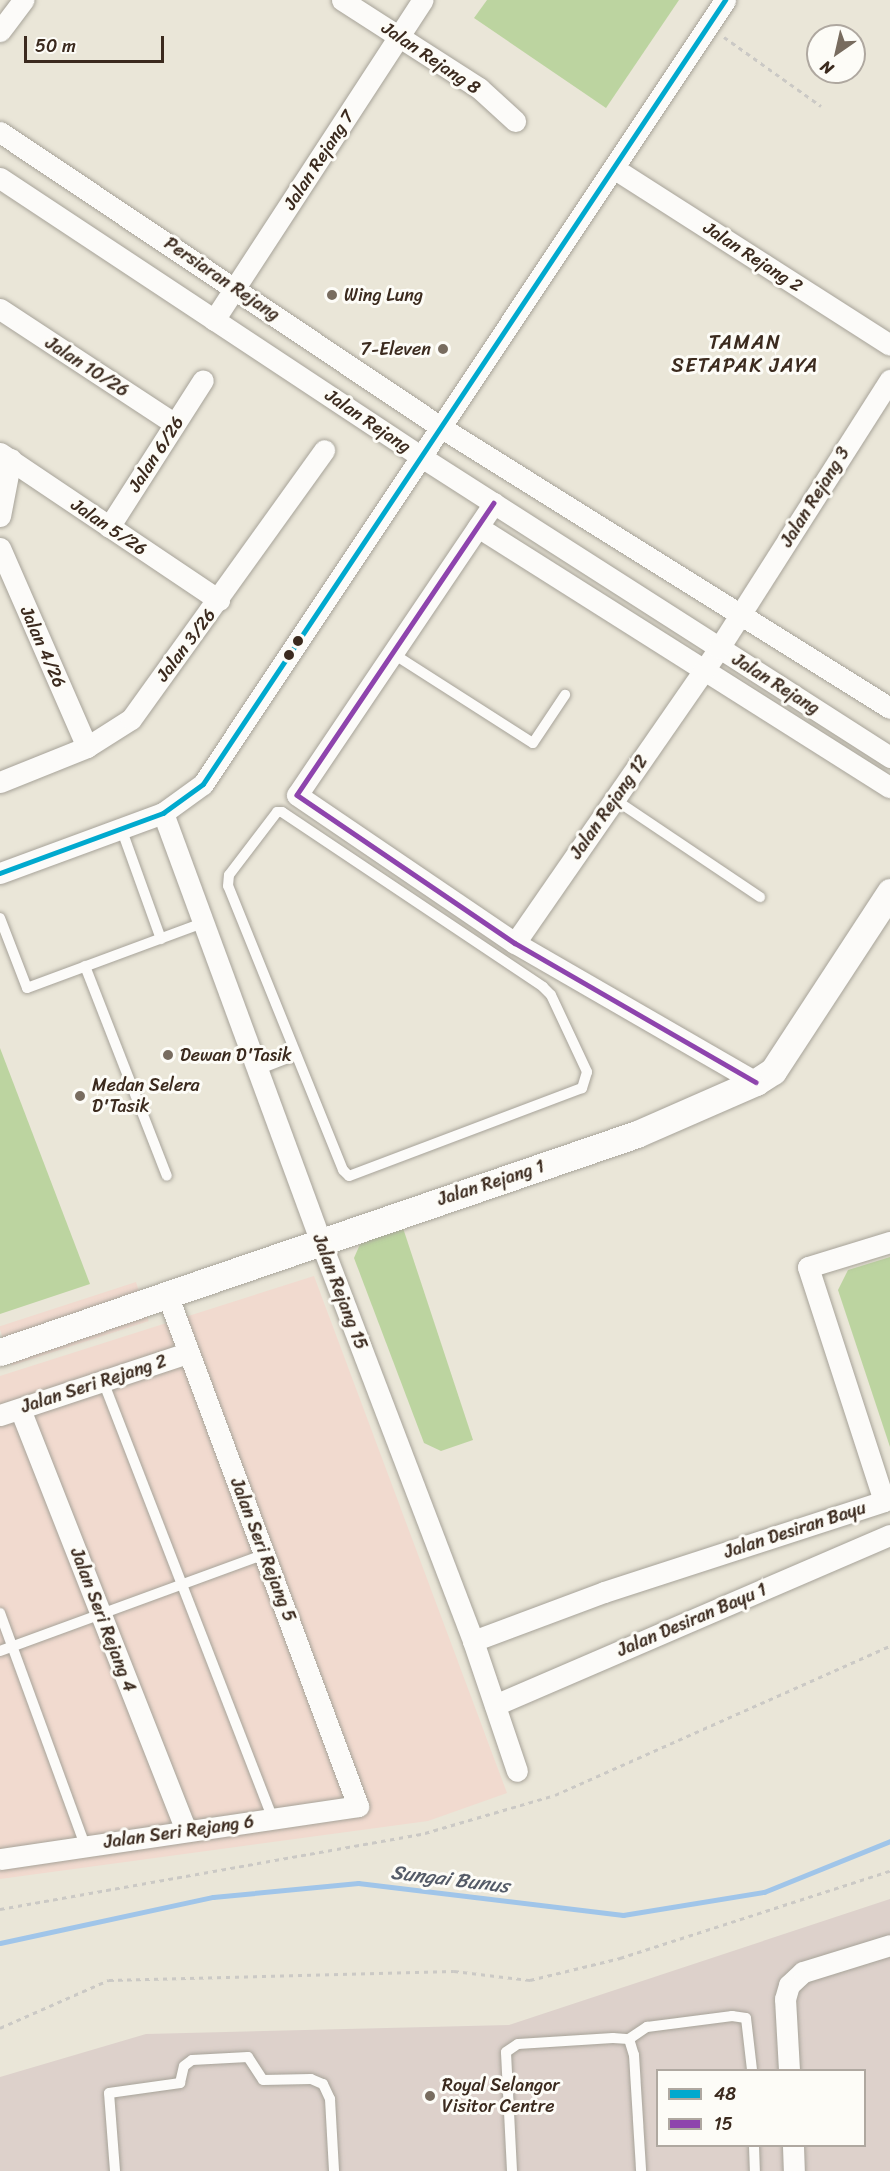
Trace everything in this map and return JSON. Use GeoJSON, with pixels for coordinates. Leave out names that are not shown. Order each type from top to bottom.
{"type":"FeatureCollection","features":[{"type":"Feature","properties":{"kind":"street"},"geometry":{"type":"LineString","coordinates":[[0,32],[23,0]]}},
{"type":"Feature","properties":{"kind":"street","name":"Jalan Rejang 8"},"geometry":{"type":"LineString","coordinates":[[342,0],[479,88],[515,122]]}},
{"type":"Feature","properties":{"kind":"street","name":"Jalan Rejang 7"},"geometry":{"type":"LineString","coordinates":[[214,320],[423,0]]}},
{"type":"Feature","properties":{"kind":"street"},"geometry":{"type":"LineString","coordinates":[[0,873],[163,813],[203,784],[423,458],[724,0]]}},
{"type":"Feature","properties":{"kind":"street","name":"Persiaran Rejang"},"geometry":{"type":"LineString","coordinates":[[0,132],[442,428],[890,708]]}},
{"type":"Feature","properties":{"kind":"street","name":"Jalan Rejang 2"},"geometry":{"type":"LineString","coordinates":[[615,169],[890,345]]}},
{"type":"Feature","properties":{"kind":"street","name":"Jalan Rejang"},"geometry":{"type":"LineString","coordinates":[[0,178],[423,458],[890,757]]}},
{"type":"Feature","properties":{"kind":"street","name":"Jalan 10/26"},"geometry":{"type":"LineString","coordinates":[[0,309],[175,424]]}},
{"type":"Feature","properties":{"kind":"street","name":"Jalan 6/26"},"geometry":{"type":"LineString","coordinates":[[109,527],[203,380]]}},
{"type":"Feature","properties":{"kind":"street","name":"Jalan Rejang 3"},"geometry":{"type":"LineString","coordinates":[[719,648],[890,380]]}},
{"type":"Feature","properties":{"kind":"street","name":"Jalan 3/26"},"geometry":{"type":"LineString","coordinates":[[0,782],[87,747],[131,719],[219,600],[324,450]]}},
{"type":"Feature","properties":{"kind":"street"},"geometry":{"type":"LineString","coordinates":[[0,516],[5,456]]}},
{"type":"Feature","properties":{"kind":"street","name":"Jalan 5/26"},"geometry":{"type":"LineString","coordinates":[[5,456],[219,600]]}},
{"type":"Feature","properties":{"kind":"street"},"geometry":{"type":"LineString","coordinates":[[494,503],[297,795],[514,943],[756,1082]]}},
{"type":"Feature","properties":{"kind":"street"},"geometry":{"type":"LineString","coordinates":[[478,527],[890,787]]}},
{"type":"Feature","properties":{"kind":"street","name":"Jalan 4/26"},"geometry":{"type":"LineString","coordinates":[[0,548],[87,747]]}},
{"type":"Feature","properties":{"kind":"street","name":"Jalan Rejang 12"},"geometry":{"type":"LineString","coordinates":[[514,943],[719,648]]}},
{"type":"Feature","properties":{"kind":"street","name":"Jalan Rejang 15"},"geometry":{"type":"LineString","coordinates":[[163,813],[320,1240],[473,1641],[517,1771]]}},
{"type":"Feature","properties":{"kind":"street","name":"Jalan Rejang 1"},"geometry":{"type":"LineString","coordinates":[[0,1352],[320,1240],[637,1134],[756,1082],[773,1071],[890,892]]}},
{"type":"Feature","properties":{"kind":"street","name":"Jalan Desiran Bayu"},"geometry":{"type":"LineString","coordinates":[[473,1641],[604,1592],[887,1503],[808,1267],[890,1242]]}},
{"type":"Feature","properties":{"kind":"street","name":"Jalan Seri Rejang 5"},"geometry":{"type":"LineString","coordinates":[[167,1294],[358,1806]]}},
{"type":"Feature","properties":{"kind":"street","name":"Jalan Seri Rejang 2"},"geometry":{"type":"LineString","coordinates":[[0,1415],[188,1353]]}},
{"type":"Feature","properties":{"kind":"street","name":"Jalan Seri Rejang 4"},"geometry":{"type":"LineString","coordinates":[[20,1409],[186,1831]]}},
{"type":"Feature","properties":{"kind":"street","name":"Jalan Desiran Bayu 1"},"geometry":{"type":"LineString","coordinates":[[495,1705],[890,1535]]}},
{"type":"Feature","properties":{"kind":"street","name":"Jalan Seri Rejang 6"},"geometry":{"type":"LineString","coordinates":[[0,1859],[358,1806]]}},
{"type":"Feature","properties":{"kind":"street"},"geometry":{"type":"LineString","coordinates":[[789,2069],[785,1999],[789,1985],[803,1972],[890,1945]]}},
{"type":"Feature","properties":{"kind":"street"},"geometry":{"type":"LineString","coordinates":[[793,2147],[794,2171]]}},
{"type":"Feature","properties":{"kind":"lane"},"geometry":{"type":"LineString","coordinates":[[392,653],[533,743],[565,695]]}},
{"type":"Feature","properties":{"kind":"lane"},"geometry":{"type":"LineString","coordinates":[[614,799],[760,897]]}},
{"type":"Feature","properties":{"kind":"lane"},"geometry":{"type":"LineString","coordinates":[[282,812],[543,987],[551,995],[587,1072],[587,1080],[582,1088],[349,1176],[343,1170],[296,1054],[228,886],[229,875],[272,817],[282,812]]}},
{"type":"Feature","properties":{"kind":"lane"},"geometry":{"type":"LineString","coordinates":[[121,828],[161,939]]}},
{"type":"Feature","properties":{"kind":"lane"},"geometry":{"type":"LineString","coordinates":[[0,918],[27,988],[203,923]]}},
{"type":"Feature","properties":{"kind":"lane"},"geometry":{"type":"LineString","coordinates":[[86,966],[167,1176]]}},
{"type":"Feature","properties":{"kind":"lane"},"geometry":{"type":"LineString","coordinates":[[257,1070],[296,1054]]}},
{"type":"Feature","properties":{"kind":"lane"},"geometry":{"type":"LineString","coordinates":[[103,1381],[273,1819]]}},
{"type":"Feature","properties":{"kind":"lane"},"geometry":{"type":"LineString","coordinates":[[0,1651],[265,1554]]}},
{"type":"Feature","properties":{"kind":"lane"},"geometry":{"type":"LineString","coordinates":[[0,1613],[85,1845]]}},
{"type":"Feature","properties":{"kind":"lane"},"geometry":{"type":"LineString","coordinates":[[513,2171],[506,2052],[518,2044],[629,2039],[646,2027],[732,2016],[746,2018],[752,2069]]}},
{"type":"Feature","properties":{"kind":"lane"},"geometry":{"type":"LineString","coordinates":[[629,2039],[641,2171]]}},
{"type":"Feature","properties":{"kind":"lane"},"geometry":{"type":"LineString","coordinates":[[115,2171],[109,2094],[180,2083],[184,2066],[192,2060],[248,2057],[263,2080],[311,2079],[323,2084],[330,2099],[334,2171]]}},
{"type":"Feature","properties":{"kind":"lane"},"geometry":{"type":"LineString","coordinates":[[754,2147],[755,2171]]}},
{"type":"Feature","properties":{"kind":"path"},"geometry":{"type":"LineString","coordinates":[[708,26],[821,105]]}},
{"type":"Feature","properties":{"kind":"path"},"geometry":{"type":"LineString","coordinates":[[0,1909],[425,1833],[555,1795],[890,1646]]}},
{"type":"Feature","properties":{"kind":"path"},"geometry":{"type":"LineString","coordinates":[[0,2028],[109,1980],[454,1971],[530,1980],[620,1958],[890,1871]]}},
{"type":"Feature","properties":{"kind":"shaded area"},"geometry":{"type":"Polygon","coordinates":[[[314,1276],[507,1793],[428,1821],[0,1879],[0,1376],[314,1276]]]}},
{"type":"Feature","properties":{"kind":"shaded area"},"geometry":{"type":"Polygon","coordinates":[[[136,1282],[149,1321],[12,1365],[0,1326],[136,1282]]]}},
{"type":"Feature","properties":{"kind":"shaded area"},"geometry":{"type":"Polygon","coordinates":[[[890,1899],[890,2171],[0,2171],[0,2077],[146,2034],[509,2025],[890,1899]]]}},
{"type":"Feature","properties":{"kind":"green space"},"geometry":{"type":"Polygon","coordinates":[[[487,0],[679,0],[606,108],[474,18],[487,0]]]}},
{"type":"Feature","properties":{"kind":"green space"},"geometry":{"type":"Polygon","coordinates":[[[0,1048],[90,1284],[0,1314],[0,1048]]]}},
{"type":"Feature","properties":{"kind":"green space"},"geometry":{"type":"Polygon","coordinates":[[[403,1228],[473,1440],[441,1451],[424,1443],[354,1258],[361,1242],[403,1228]]]}},
{"type":"Feature","properties":{"kind":"green space"},"geometry":{"type":"Polygon","coordinates":[[[890,1257],[890,1447],[838,1290],[848,1270],[890,1257]]]}},
{"type":"Feature","properties":{"kind":"waterway","name":"Sungai Bunus"},"geometry":{"type":"LineString","coordinates":[[0,1943],[213,1897],[358,1883],[623,1915],[764,1892],[890,1841]]}},
{"type":"Feature","properties":{"kind":"transit line","name":"48"},"geometry":{"type":"LineString","coordinates":[[0,873],[163,813],[203,784],[725,0]]}},
{"type":"Feature","properties":{"kind":"transit line","name":"15"},"geometry":{"type":"LineString","coordinates":[[494,503],[297,795],[515,943],[756,1082]]}},
{"type":"Feature","properties":{"kind":"place","name":"Wing Lung"},"geometry":{"type":"Point","coordinates":[332,295]}},
{"type":"Feature","properties":{"kind":"place","name":"7-Eleven"},"geometry":{"type":"Point","coordinates":[443,349]}},
{"type":"Feature","properties":{"kind":"place","name":"Dewan D'Tasik"},"geometry":{"type":"Point","coordinates":[168,1055]}},
{"type":"Feature","properties":{"kind":"place","name":"Medan Selera D'Tasik"},"geometry":{"type":"Point","coordinates":[80,1096]}},
{"type":"Feature","properties":{"kind":"place","name":"Royal Selangor Visitor Centre"},"geometry":{"type":"Point","coordinates":[430,2096]}},
{"type":"Feature","properties":{"kind":"district","name":"TAMAN SETAPAK JAYA"},"geometry":{"type":"Point","coordinates":[745,354]}}]}
